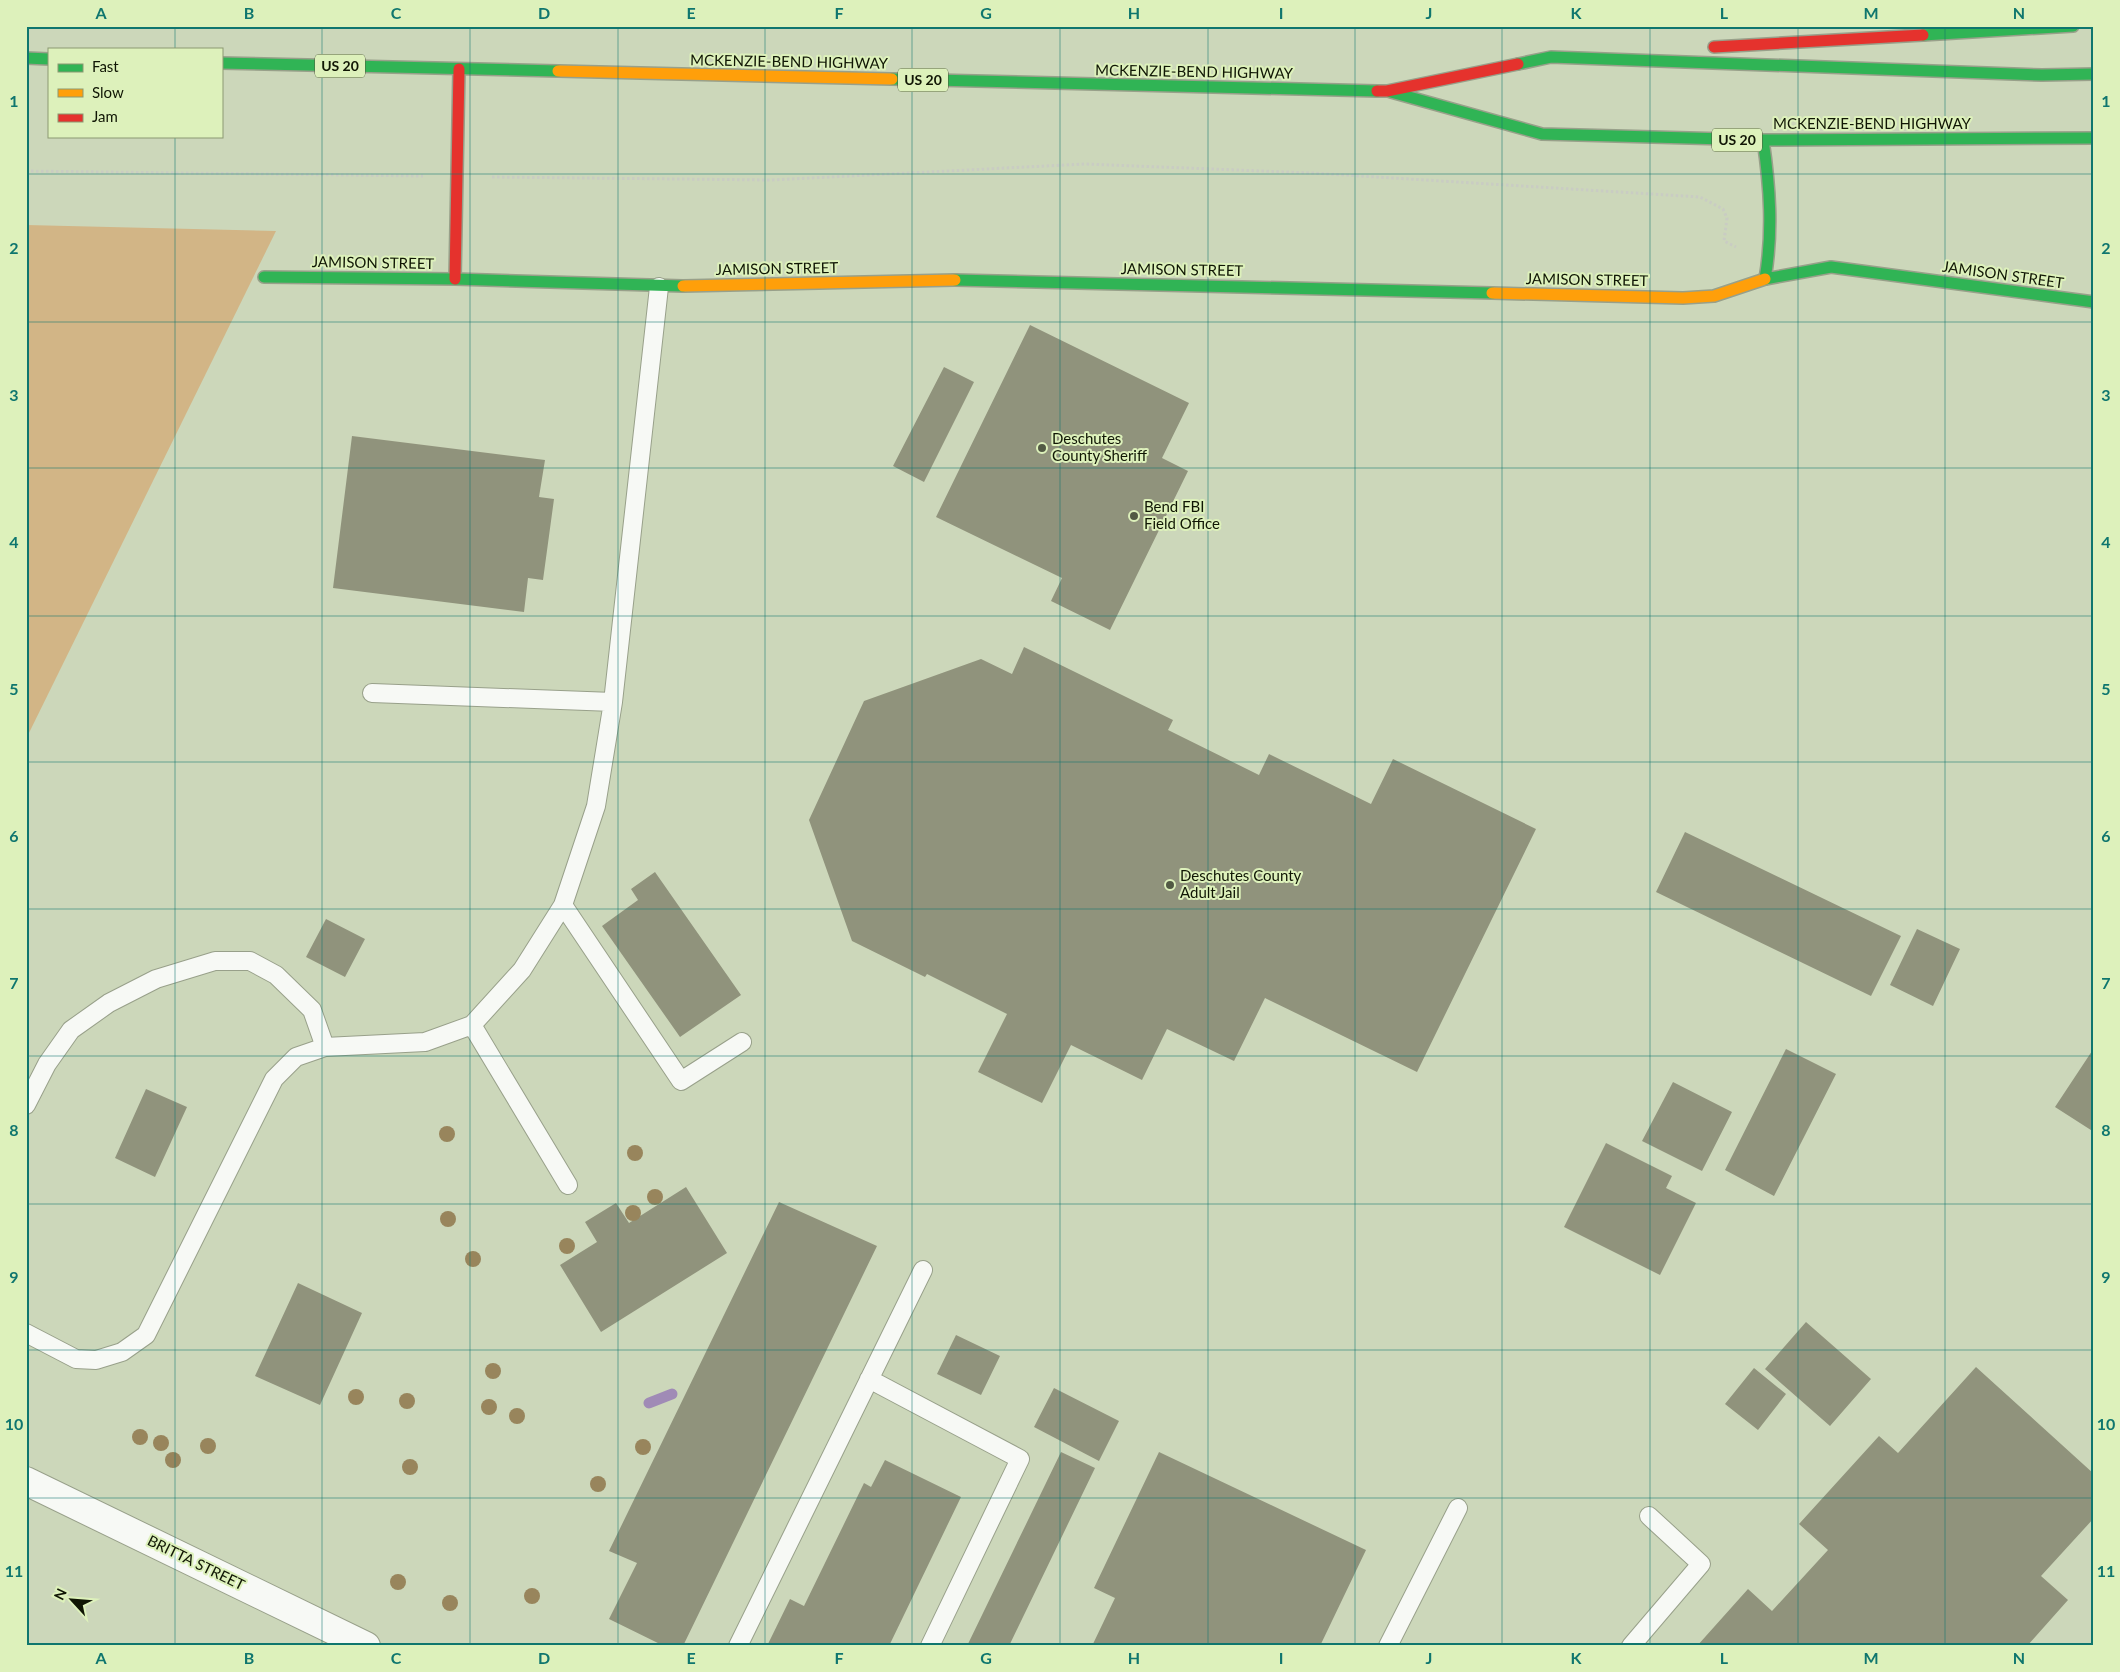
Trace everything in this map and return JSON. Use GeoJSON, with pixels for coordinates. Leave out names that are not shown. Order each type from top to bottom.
{"type":"FeatureCollection","features":[{"type":"Feature","properties":{"kind":"main road"},"geometry":{"type":"LineString","coordinates":[[1698,48],[2072,26]]}},
{"type":"Feature","properties":{"kind":"main road"},"geometry":{"type":"LineString","coordinates":[[1551,57],[1669,50]]}},
{"type":"Feature","properties":{"kind":"main road","name":"MCKENZIE-BEND HIGHWAY"},"geometry":{"type":"LineString","coordinates":[[222,63],[1387,91],[1551,57],[2042,75],[2094,74]]}},
{"type":"Feature","properties":{"kind":"main road"},"geometry":{"type":"LineString","coordinates":[[26,58],[48,59]]}},
{"type":"Feature","properties":{"kind":"main road"},"geometry":{"type":"LineString","coordinates":[[456,279],[459,69]]}},
{"type":"Feature","properties":{"kind":"main road","name":"MCKENZIE-BEND HIGHWAY"},"geometry":{"type":"LineString","coordinates":[[1387,91],[1542,134],[1763,140],[2094,138]]}},
{"type":"Feature","properties":{"kind":"main road"},"geometry":{"type":"LineString","coordinates":[[1763,140],[1771,191],[1772,217],[1771,247],[1765,278]]}},
{"type":"Feature","properties":{"kind":"main road","name":"JAMISON STREET"},"geometry":{"type":"LineString","coordinates":[[264,277],[456,279],[659,287],[961,280],[1684,298],[1714,296],[1765,278],[1831,266],[2094,302]]}},
{"type":"Feature","properties":{"kind":"street","name":"BRITTA STREET"},"geometry":{"type":"LineString","coordinates":[[26,1481],[366,1646]]}},
{"type":"Feature","properties":{"kind":"lane"},"geometry":{"type":"LineString","coordinates":[[26,1333],[76,1359],[96,1360],[122,1352],[146,1334],[274,1079],[296,1057],[325,1046],[425,1042],[472,1025],[522,970],[563,905],[596,806],[613,702],[659,287]]}},
{"type":"Feature","properties":{"kind":"lane"},"geometry":{"type":"LineString","coordinates":[[372,692],[613,702]]}},
{"type":"Feature","properties":{"kind":"lane"},"geometry":{"type":"LineString","coordinates":[[563,905],[681,1081],[742,1042]]}},
{"type":"Feature","properties":{"kind":"lane"},"geometry":{"type":"LineString","coordinates":[[26,1105],[47,1064],[71,1030],[109,1003],[156,979],[215,961],[250,961],[276,975],[312,1010],[325,1046]]}},
{"type":"Feature","properties":{"kind":"lane"},"geometry":{"type":"LineString","coordinates":[[472,1025],[568,1185]]}},
{"type":"Feature","properties":{"kind":"lane"},"geometry":{"type":"LineString","coordinates":[[738,1646],[923,1270]]}},
{"type":"Feature","properties":{"kind":"lane"},"geometry":{"type":"LineString","coordinates":[[869,1379],[1020,1459],[930,1646]]}},
{"type":"Feature","properties":{"kind":"lane"},"geometry":{"type":"LineString","coordinates":[[1388,1646],[1458,1508]]}},
{"type":"Feature","properties":{"kind":"lane"},"geometry":{"type":"LineString","coordinates":[[1631,1646],[1701,1564],[1649,1516]]}},
{"type":"Feature","properties":{"kind":"path"},"geometry":{"type":"LineString","coordinates":[[26,171],[771,180],[1085,164],[1312,173],[1700,197],[1723,208],[1727,218],[1724,241],[1768,264]]}},
{"type":"Feature","properties":{"kind":"shaded area"},"geometry":{"type":"Polygon","coordinates":[[[26,225],[276,231],[26,739],[26,225]]]}},
{"type":"Feature","properties":{"kind":"building"},"geometry":{"type":"Polygon","coordinates":[[[1030,325],[1189,403],[1162,458],[1188,471],[1110,630],[1051,601],[1062,578],[936,517],[1030,325]]]}},
{"type":"Feature","properties":{"kind":"building"},"geometry":{"type":"Polygon","coordinates":[[[944,367],[974,382],[924,482],[893,466],[944,367]]]}},
{"type":"Feature","properties":{"kind":"building"},"geometry":{"type":"Polygon","coordinates":[[[352,436],[545,460],[539,497],[554,499],[543,580],[528,578],[524,612],[333,588],[352,436]]]}},
{"type":"Feature","properties":{"kind":"building","name":"Deschutes County Adult Jail"},"geometry":{"type":"Polygon","coordinates":[[[1024,647],[1173,720],[1168,730],[1259,775],[1269,754],[1371,804],[1393,759],[1536,829],[1417,1072],[1265,998],[1234,1061],[1167,1029],[1142,1080],[1071,1045],[1042,1103],[978,1072],[1007,1014],[927,974],[925,977],[852,941],[809,820],[864,701],[981,659],[1012,674],[1024,647]]]}},
{"type":"Feature","properties":{"kind":"building"},"geometry":{"type":"Polygon","coordinates":[[[1685,832],[1901,936],[1871,996],[1656,892],[1685,832]]]}},
{"type":"Feature","properties":{"kind":"building"},"geometry":{"type":"Polygon","coordinates":[[[655,872],[741,995],[680,1037],[602,926],[638,900],[631,889],[655,872]]]}},
{"type":"Feature","properties":{"kind":"building"},"geometry":{"type":"Polygon","coordinates":[[[326,919],[365,939],[345,977],[306,957],[326,919]]]}},
{"type":"Feature","properties":{"kind":"building"},"geometry":{"type":"Polygon","coordinates":[[[1917,929],[1960,949],[1933,1006],[1890,985],[1917,929]]]}},
{"type":"Feature","properties":{"kind":"building"},"geometry":{"type":"Polygon","coordinates":[[[2094,1048],[2094,1132],[2055,1107],[2094,1048]]]}},
{"type":"Feature","properties":{"kind":"building"},"geometry":{"type":"Polygon","coordinates":[[[1786,1049],[1836,1074],[1774,1196],[1725,1170],[1786,1049]]]}},
{"type":"Feature","properties":{"kind":"building"},"geometry":{"type":"Polygon","coordinates":[[[1673,1082],[1732,1112],[1702,1171],[1642,1141],[1673,1082]]]}},
{"type":"Feature","properties":{"kind":"building"},"geometry":{"type":"Polygon","coordinates":[[[146,1089],[187,1107],[155,1177],[115,1158],[146,1089]]]}},
{"type":"Feature","properties":{"kind":"building"},"geometry":{"type":"Polygon","coordinates":[[[1606,1143],[1672,1176],[1666,1188],[1696,1203],[1660,1275],[1564,1227],[1606,1143]]]}},
{"type":"Feature","properties":{"kind":"building"},"geometry":{"type":"Polygon","coordinates":[[[686,1187],[727,1253],[601,1332],[560,1265],[597,1242],[585,1222],[616,1203],[629,1223],[686,1187]]]}},
{"type":"Feature","properties":{"kind":"building"},"geometry":{"type":"Polygon","coordinates":[[[779,1202],[877,1246],[683,1646],[664,1646],[609,1619],[637,1563],[609,1551],[779,1202]]]}},
{"type":"Feature","properties":{"kind":"building"},"geometry":{"type":"Polygon","coordinates":[[[298,1283],[362,1313],[320,1405],[255,1376],[298,1283]]]}},
{"type":"Feature","properties":{"kind":"building"},"geometry":{"type":"Polygon","coordinates":[[[1806,1322],[1871,1379],[1830,1426],[1765,1369],[1806,1322]]]}},
{"type":"Feature","properties":{"kind":"building"},"geometry":{"type":"Polygon","coordinates":[[[956,1335],[1000,1356],[981,1395],[937,1374],[956,1335]]]}},
{"type":"Feature","properties":{"kind":"building"},"geometry":{"type":"Polygon","coordinates":[[[1976,1367],[2094,1474],[2094,1518],[2041,1576],[2068,1600],[2027,1646],[1697,1646],[1748,1589],[1772,1611],[1828,1550],[1799,1524],[1879,1436],[1898,1453],[1976,1367]]]}},
{"type":"Feature","properties":{"kind":"building"},"geometry":{"type":"Polygon","coordinates":[[[1754,1368],[1786,1394],[1758,1430],[1725,1404],[1754,1368]]]}},
{"type":"Feature","properties":{"kind":"building"},"geometry":{"type":"Polygon","coordinates":[[[1054,1388],[1119,1421],[1099,1461],[1034,1427],[1054,1388]]]}},
{"type":"Feature","properties":{"kind":"building"},"geometry":{"type":"Polygon","coordinates":[[[1061,1452],[1095,1468],[1009,1646],[967,1646],[1061,1452]]]}},
{"type":"Feature","properties":{"kind":"building"},"geometry":{"type":"Polygon","coordinates":[[[1159,1452],[1366,1550],[1320,1646],[1092,1646],[1115,1598],[1094,1588],[1159,1452]]]}},
{"type":"Feature","properties":{"kind":"building"},"geometry":{"type":"Polygon","coordinates":[[[885,1460],[961,1497],[889,1646],[768,1644],[790,1599],[804,1606],[864,1483],[871,1487],[885,1460]]]}},
{"type":"Feature","properties":{"kind":"waterway"},"geometry":{"type":"LineString","coordinates":[[649,1403],[672,1394]]}},
{"type":"Feature","properties":{"kind":"traffic: fast"},"geometry":{"type":"LineString","coordinates":[[1923,35],[2073,26]]}},
{"type":"Feature","properties":{"kind":"traffic: fast"},"geometry":{"type":"LineString","coordinates":[[1518,64],[1551,57],[2042,75],[2094,74]]}},
{"type":"Feature","properties":{"kind":"traffic: fast"},"geometry":{"type":"LineString","coordinates":[[26,58],[48,59]]}},
{"type":"Feature","properties":{"kind":"traffic: fast"},"geometry":{"type":"LineString","coordinates":[[222,63],[558,71]]}},
{"type":"Feature","properties":{"kind":"traffic: fast"},"geometry":{"type":"LineString","coordinates":[[892,79],[1377,91]]}},
{"type":"Feature","properties":{"kind":"traffic: fast"},"geometry":{"type":"LineString","coordinates":[[1391,92],[1542,134],[1763,140],[2094,138]]}},
{"type":"Feature","properties":{"kind":"traffic: fast"},"geometry":{"type":"LineString","coordinates":[[1763,140],[1770,210],[1765,279]]}},
{"type":"Feature","properties":{"kind":"traffic: fast"},"geometry":{"type":"LineString","coordinates":[[1765,279],[1831,267],[2094,302]]}},
{"type":"Feature","properties":{"kind":"traffic: fast"},"geometry":{"type":"LineString","coordinates":[[264,277],[455,279],[683,286]]}},
{"type":"Feature","properties":{"kind":"traffic: fast"},"geometry":{"type":"LineString","coordinates":[[955,280],[1492,293]]}},
{"type":"Feature","properties":{"kind":"traffic: slow"},"geometry":{"type":"LineString","coordinates":[[558,71],[892,79]]}},
{"type":"Feature","properties":{"kind":"traffic: slow"},"geometry":{"type":"LineString","coordinates":[[1492,293],[1683,298],[1714,296],[1765,279]]}},
{"type":"Feature","properties":{"kind":"traffic: slow"},"geometry":{"type":"LineString","coordinates":[[683,286],[955,280]]}},
{"type":"Feature","properties":{"kind":"traffic: jam"},"geometry":{"type":"LineString","coordinates":[[1714,47],[1923,35]]}},
{"type":"Feature","properties":{"kind":"traffic: jam"},"geometry":{"type":"LineString","coordinates":[[1377,91],[1387,91],[1518,64]]}},
{"type":"Feature","properties":{"kind":"traffic: jam"},"geometry":{"type":"LineString","coordinates":[[455,279],[459,69]]}},
{"type":"Feature","properties":{"kind":"place","name":"Deschutes County Sheriff"},"geometry":{"type":"Point","coordinates":[1042,448]}},
{"type":"Feature","properties":{"kind":"place","name":"Bend FBI Field Office"},"geometry":{"type":"Point","coordinates":[1134,516]}},
{"type":"Feature","properties":{"kind":"place","name":"Deschutes County Adult Jail"},"geometry":{"type":"Point","coordinates":[1170,885]}}]}
